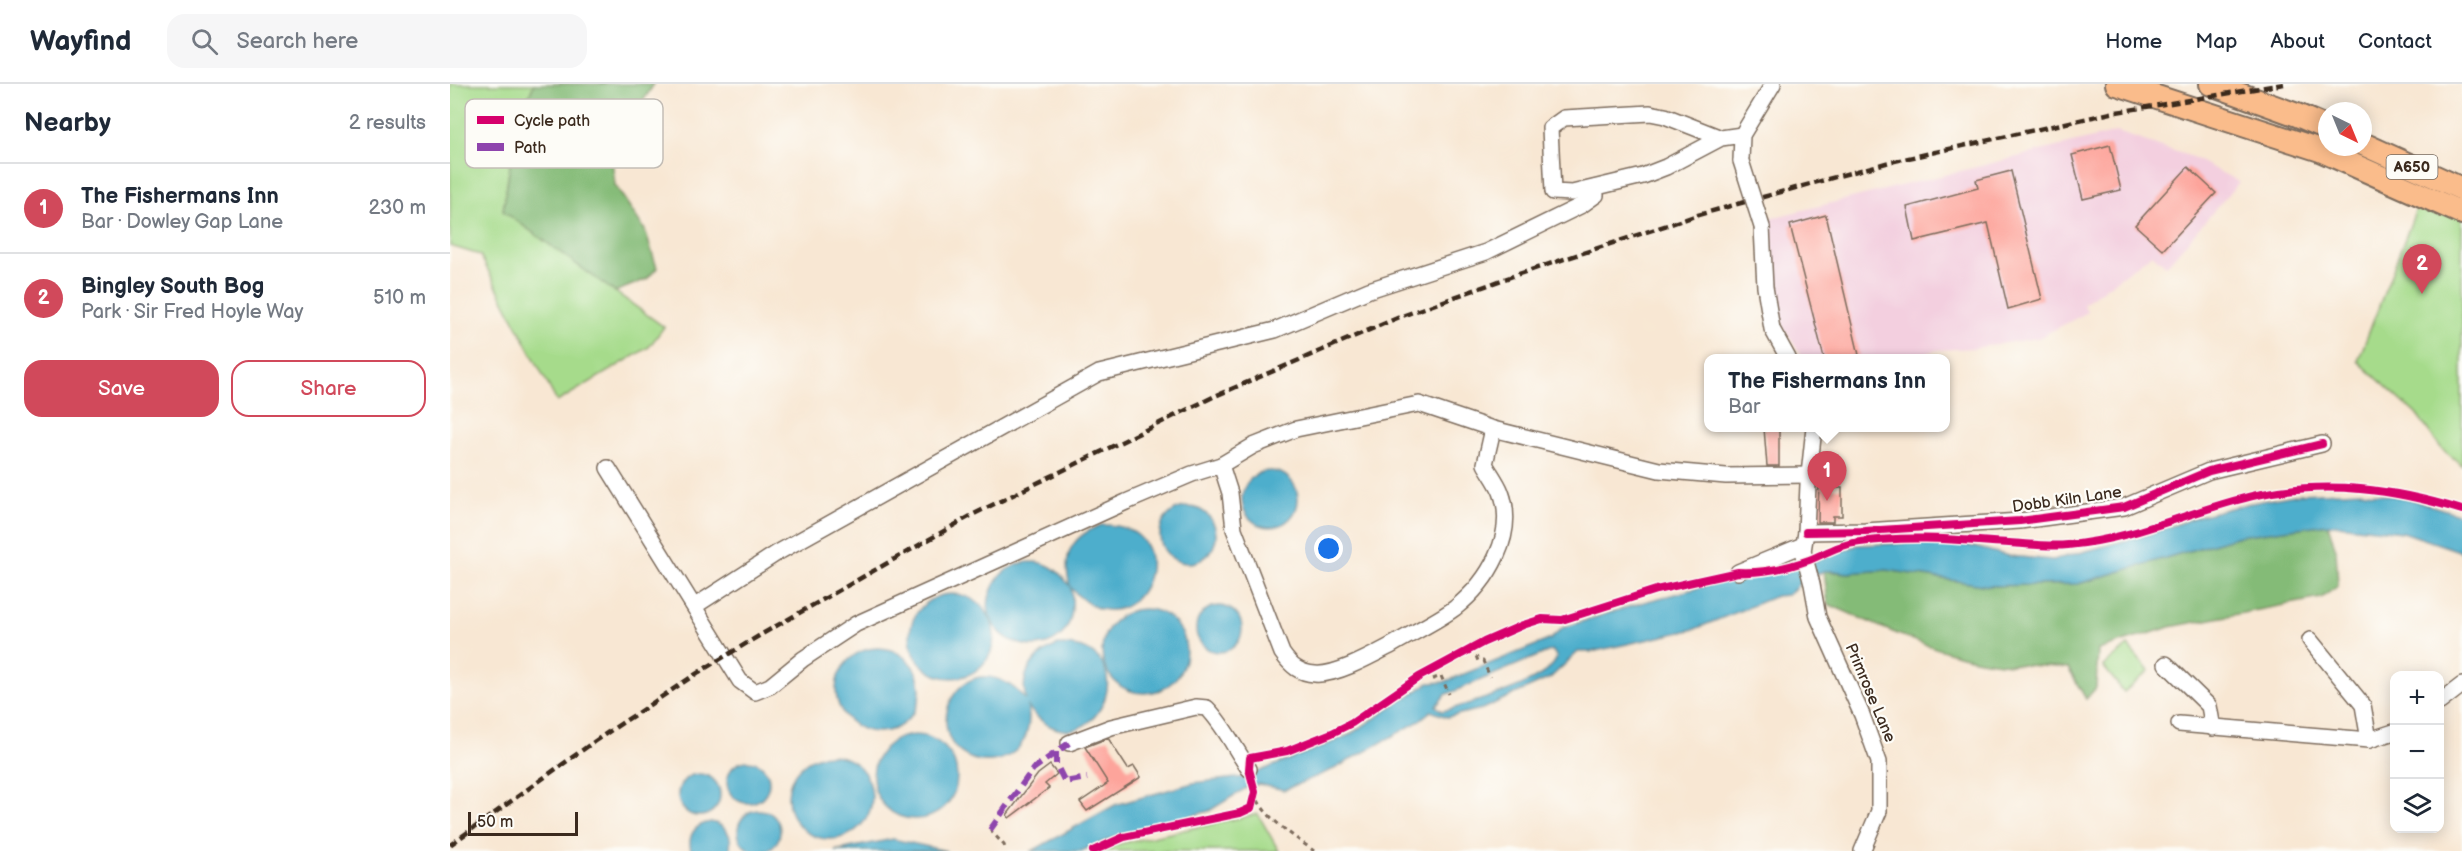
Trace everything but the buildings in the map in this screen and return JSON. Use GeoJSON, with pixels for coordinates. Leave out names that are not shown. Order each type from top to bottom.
{"type":"FeatureCollection","features":[{"type":"Feature","properties":{"kind":"highway","name":"A650"},"geometry":{"type":"LineString","coordinates":[[2117,84],[2320,150],[2462,213]]}},
{"type":"Feature","properties":{"kind":"highway"},"geometry":{"type":"LineString","coordinates":[[2211,84],[2318,124]]}},
{"type":"Feature","properties":{"kind":"highway","name":"A650"},"geometry":{"type":"LineString","coordinates":[[2372,148],[2462,189]]}},
{"type":"Feature","properties":{"kind":"street"},"geometry":{"type":"LineString","coordinates":[[1770,88],[1742,135],[1742,161],[1762,227],[1765,287],[1772,329],[1786,354]]}},
{"type":"Feature","properties":{"kind":"street"},"geometry":{"type":"LineString","coordinates":[[1721,138],[1665,116],[1650,113],[1564,118],[1550,128],[1553,192],[1572,193],[1643,176],[1666,167],[1721,138],[1742,135]]}},
{"type":"Feature","properties":{"kind":"street"},"geometry":{"type":"LineString","coordinates":[[695,606],[777,553],[1100,373],[1275,330],[1369,290],[1486,252],[1582,205],[1596,195],[1595,188]]}},
{"type":"Feature","properties":{"kind":"street"},"geometry":{"type":"LineString","coordinates":[[608,468],[740,681],[755,692],[770,686],[803,659],[856,624],[1126,502],[1192,474],[1221,465],[1253,446],[1296,429],[1419,404],[1493,429],[1659,470],[1726,476],[1809,475]]}},
{"type":"Feature","properties":{"kind":"street"},"geometry":{"type":"LineString","coordinates":[[1221,465],[1230,493],[1234,529],[1282,654],[1291,666],[1301,672],[1317,675],[1371,656],[1417,631],[1455,608],[1480,584],[1497,556],[1504,533],[1505,515],[1501,493],[1485,464],[1493,429]]}},
{"type":"Feature","properties":{"kind":"street","name":"Primrose Lane"},"geometry":{"type":"LineString","coordinates":[[1814,432],[1804,542],[1818,617],[1862,715],[1880,762],[1879,811],[1862,851]]}},
{"type":"Feature","properties":{"kind":"street","name":"Dobb Kiln Lane"},"geometry":{"type":"LineString","coordinates":[[1804,542],[1865,531],[2020,521],[2124,507],[2209,471],[2322,444]]}},
{"type":"Feature","properties":{"kind":"street"},"geometry":{"type":"LineString","coordinates":[[1738,572],[1804,542]]}},
{"type":"Feature","properties":{"kind":"street"},"geometry":{"type":"LineString","coordinates":[[2310,640],[2363,705],[2369,740]]}},
{"type":"Feature","properties":{"kind":"street"},"geometry":{"type":"LineString","coordinates":[[2166,664],[2209,706],[2213,728]]}},
{"type":"Feature","properties":{"kind":"street"},"geometry":{"type":"LineString","coordinates":[[2444,699],[2462,686]]}},
{"type":"Feature","properties":{"kind":"street"},"geometry":{"type":"LineString","coordinates":[[1069,743],[1111,727],[1197,707],[1207,708],[1217,718],[1249,769]]}},
{"type":"Feature","properties":{"kind":"street"},"geometry":{"type":"LineString","coordinates":[[2179,724],[2369,740],[2390,733]]}},
{"type":"Feature","properties":{"kind":"path"},"geometry":{"type":"LineString","coordinates":[[1464,653],[1484,642]]}},
{"type":"Feature","properties":{"kind":"path"},"geometry":{"type":"LineString","coordinates":[[1473,648],[1478,661],[1483,661],[1490,677]]}},
{"type":"Feature","properties":{"kind":"path"},"geometry":{"type":"LineString","coordinates":[[1423,675],[1436,668]]}},
{"type":"Feature","properties":{"kind":"path"},"geometry":{"type":"LineString","coordinates":[[1423,675],[1433,679],[1441,676],[1449,694]]}},
{"type":"Feature","properties":{"kind":"path"},"geometry":{"type":"LineString","coordinates":[[1249,769],[1257,802],[1287,831],[1314,851]]}},
{"type":"Feature","properties":{"kind":"path"},"geometry":{"type":"LineString","coordinates":[[1251,808],[1255,792]]}},
{"type":"Feature","properties":{"kind":"path"},"geometry":{"type":"LineString","coordinates":[[990,830],[1004,845],[1005,851]]}},
{"type":"Feature","properties":{"kind":"shaded area"},"geometry":{"type":"Polygon","coordinates":[[[2117,132],[2192,157],[2239,182],[2166,266],[2152,254],[2083,304],[2088,312],[2038,338],[1922,354],[1800,354],[1783,327],[1767,219],[2117,132]]]}},
{"type":"Feature","properties":{"kind":"green space"},"geometry":{"type":"Polygon","coordinates":[[[450,84],[534,84],[528,99],[465,99],[465,168],[509,168],[503,211],[664,327],[649,347],[557,402],[480,255],[450,246],[450,84]]]}},
{"type":"Feature","properties":{"kind":"green space"},"geometry":{"type":"Polygon","coordinates":[[[534,84],[654,84],[644,99],[528,99],[534,84]]]}},
{"type":"Feature","properties":{"kind":"green space"},"geometry":{"type":"Polygon","coordinates":[[[509,168],[613,168],[615,185],[645,230],[657,268],[647,279],[615,292],[503,211],[509,168]]]}},
{"type":"Feature","properties":{"kind":"green space"},"geometry":{"type":"Polygon","coordinates":[[[2462,190],[2462,465],[2442,449],[2416,414],[2358,361],[2415,212],[2462,190]]]}},
{"type":"Feature","properties":{"kind":"green space"},"geometry":{"type":"Polygon","coordinates":[[[2328,524],[2336,550],[2338,586],[2321,598],[2170,627],[2098,650],[2096,688],[2086,699],[2068,668],[2001,663],[1962,656],[1911,639],[1828,604],[1824,571],[1847,573],[1887,570],[1989,586],[2078,584],[2239,536],[2328,524]]]}},
{"type":"Feature","properties":{"kind":"green space"},"geometry":{"type":"Polygon","coordinates":[[[2128,646],[2149,671],[2124,692],[2103,666],[2128,646]]]}},
{"type":"Feature","properties":{"kind":"green space"},"geometry":{"type":"Polygon","coordinates":[[[1258,814],[1279,851],[1103,851],[1110,846],[1258,814]]]}},
{"type":"Feature","properties":{"kind":"water"},"geometry":{"type":"Polygon","coordinates":[[[1264,471],[1276,471],[1286,475],[1294,483],[1298,499],[1294,515],[1286,523],[1276,527],[1264,527],[1254,523],[1246,515],[1242,505],[1242,493],[1246,483],[1254,475],[1264,471]]]}},
{"type":"Feature","properties":{"kind":"water"},"geometry":{"type":"Polygon","coordinates":[[[2361,491],[2406,498],[2462,515],[2462,552],[2403,532],[2328,524],[2239,536],[2078,584],[1989,586],[1887,570],[1847,573],[1824,571],[1802,581],[1788,595],[1776,596],[1695,629],[1591,652],[1578,652],[1550,678],[1482,709],[1447,717],[1431,711],[1416,723],[1334,769],[1284,790],[1259,784],[1246,788],[1209,811],[1120,835],[1081,851],[1032,851],[1115,805],[1193,783],[1245,777],[1326,745],[1349,735],[1429,683],[1444,682],[1551,639],[1562,628],[1644,602],[1733,579],[1792,569],[1858,545],[1944,542],[1967,545],[2009,556],[2053,560],[2150,534],[2199,516],[2300,494],[2361,491]],[[1552,650],[1445,695],[1436,706],[1442,711],[1494,696],[1541,675],[1557,657],[1552,650]]]}},
{"type":"Feature","properties":{"kind":"water"},"geometry":{"type":"Polygon","coordinates":[[[1182,507],[1194,507],[1208,515],[1216,529],[1214,546],[1208,555],[1194,563],[1182,563],[1165,551],[1160,541],[1160,529],[1172,512],[1182,507]]]}},
{"type":"Feature","properties":{"kind":"water"},"geometry":{"type":"Polygon","coordinates":[[[1101,525],[1130,530],[1146,545],[1150,564],[1146,584],[1134,600],[1116,610],[1095,607],[1071,588],[1070,618],[1060,637],[1043,645],[1024,645],[1005,637],[993,623],[988,603],[997,580],[1002,574],[1021,563],[1037,562],[1054,569],[1070,586],[1067,566],[1071,549],[1082,535],[1101,525]]]}},
{"type":"Feature","properties":{"kind":"water"},"geometry":{"type":"Polygon","coordinates":[[[952,594],[968,597],[982,606],[991,620],[994,636],[991,652],[982,666],[968,675],[952,678],[936,675],[922,666],[913,652],[910,636],[913,620],[922,606],[936,597],[952,594]]]}},
{"type":"Feature","properties":{"kind":"water"},"geometry":{"type":"Polygon","coordinates":[[[1219,606],[1228,607],[1235,613],[1241,620],[1241,638],[1235,645],[1228,651],[1219,652],[1210,651],[1203,645],[1197,638],[1196,629],[1197,620],[1203,613],[1210,607],[1219,606]]]}},
{"type":"Feature","properties":{"kind":"water"},"geometry":{"type":"Polygon","coordinates":[[[1144,609],[1160,612],[1174,621],[1183,635],[1186,651],[1183,667],[1174,681],[1160,690],[1144,693],[1128,690],[1114,681],[1105,667],[1102,651],[1105,635],[1114,621],[1128,612],[1144,609]]]}},
{"type":"Feature","properties":{"kind":"water"},"geometry":{"type":"Polygon","coordinates":[[[1058,645],[1087,650],[1103,665],[1107,684],[1103,704],[1090,721],[1072,730],[1051,726],[1028,707],[1028,729],[1020,746],[1007,756],[992,761],[976,760],[961,753],[951,740],[946,722],[948,706],[956,692],[974,679],[992,678],[1011,686],[1026,700],[1025,681],[1030,666],[1035,659],[1058,645]]]}},
{"type":"Feature","properties":{"kind":"water"},"geometry":{"type":"Polygon","coordinates":[[[878,648],[894,651],[908,660],[917,674],[920,690],[917,706],[908,720],[894,729],[878,732],[862,729],[848,720],[839,706],[836,690],[839,674],[848,660],[862,651],[878,648]]]}},
{"type":"Feature","properties":{"kind":"water"},"geometry":{"type":"Polygon","coordinates":[[[915,735],[931,738],[945,747],[954,761],[957,777],[954,793],[945,807],[931,816],[915,819],[899,816],[885,807],[876,793],[873,777],[876,761],[885,747],[899,738],[915,735]]]}},
{"type":"Feature","properties":{"kind":"water"},"geometry":{"type":"Polygon","coordinates":[[[830,755],[846,758],[860,767],[869,781],[872,797],[869,813],[860,827],[846,836],[830,839],[814,836],[800,827],[791,813],[788,797],[791,781],[800,767],[814,758],[830,755]]]}},
{"type":"Feature","properties":{"kind":"water"},"geometry":{"type":"Polygon","coordinates":[[[748,761],[763,767],[769,782],[763,797],[748,803],[733,797],[727,782],[733,767],[748,761]]]}},
{"type":"Feature","properties":{"kind":"water"},"geometry":{"type":"Polygon","coordinates":[[[699,774],[714,780],[720,795],[714,810],[699,816],[684,810],[678,795],[684,780],[699,774]]]}},
{"type":"Feature","properties":{"kind":"water"},"geometry":{"type":"Polygon","coordinates":[[[759,810],[774,816],[780,831],[774,846],[759,852],[744,846],[738,831],[744,816],[759,810]]]}},
{"type":"Feature","properties":{"kind":"water"},"geometry":{"type":"Polygon","coordinates":[[[711,822],[728,832],[729,851],[691,851],[690,840],[693,831],[711,822]]]}},
{"type":"Feature","properties":{"kind":"water"},"geometry":{"type":"Polygon","coordinates":[[[893,839],[947,851],[834,851],[893,839]]]}},
{"type":"Feature","properties":{"kind":"railway"},"geometry":{"type":"LineString","coordinates":[[450,845],[595,741],[699,672],[974,514],[1215,396],[1402,316],[1513,276],[1698,215],[1886,163],[2111,113],[2284,84]]}},
{"type":"Feature","properties":{"kind":"marked path"},"geometry":{"type":"LineString","coordinates":[[990,830],[1033,769],[1069,743]]}},
{"type":"Feature","properties":{"kind":"marked path"},"geometry":{"type":"LineString","coordinates":[[1056,752],[1056,764],[1065,782],[1087,778]]}},
{"type":"Feature","properties":{"kind":"cycle path"},"geometry":{"type":"LineString","coordinates":[[1806,532],[1865,531],[2020,521],[2124,507],[2209,471],[2322,444]]}},
{"type":"Feature","properties":{"kind":"cycle path"},"geometry":{"type":"LineString","coordinates":[[1093,851],[1124,837],[1240,813],[1251,808],[1255,792],[1249,769],[1250,758],[1287,751],[1332,733],[1352,723],[1419,677],[1484,642],[1523,625],[1542,619],[1562,620],[1656,590],[1738,572],[1783,568],[1846,545],[1878,540],[1934,539],[2053,546],[2092,542],[2140,531],[2233,501],[2283,490],[2360,489],[2411,497],[2462,510]]}},
{"type":"Feature","properties":{"kind":"place","name":"Bingley South Bog"},"geometry":{"type":"Point","coordinates":[2422,294]}},
{"type":"Feature","properties":{"kind":"place","name":"The Fishermans Inn"},"geometry":{"type":"Point","coordinates":[1827,501]}}]}
